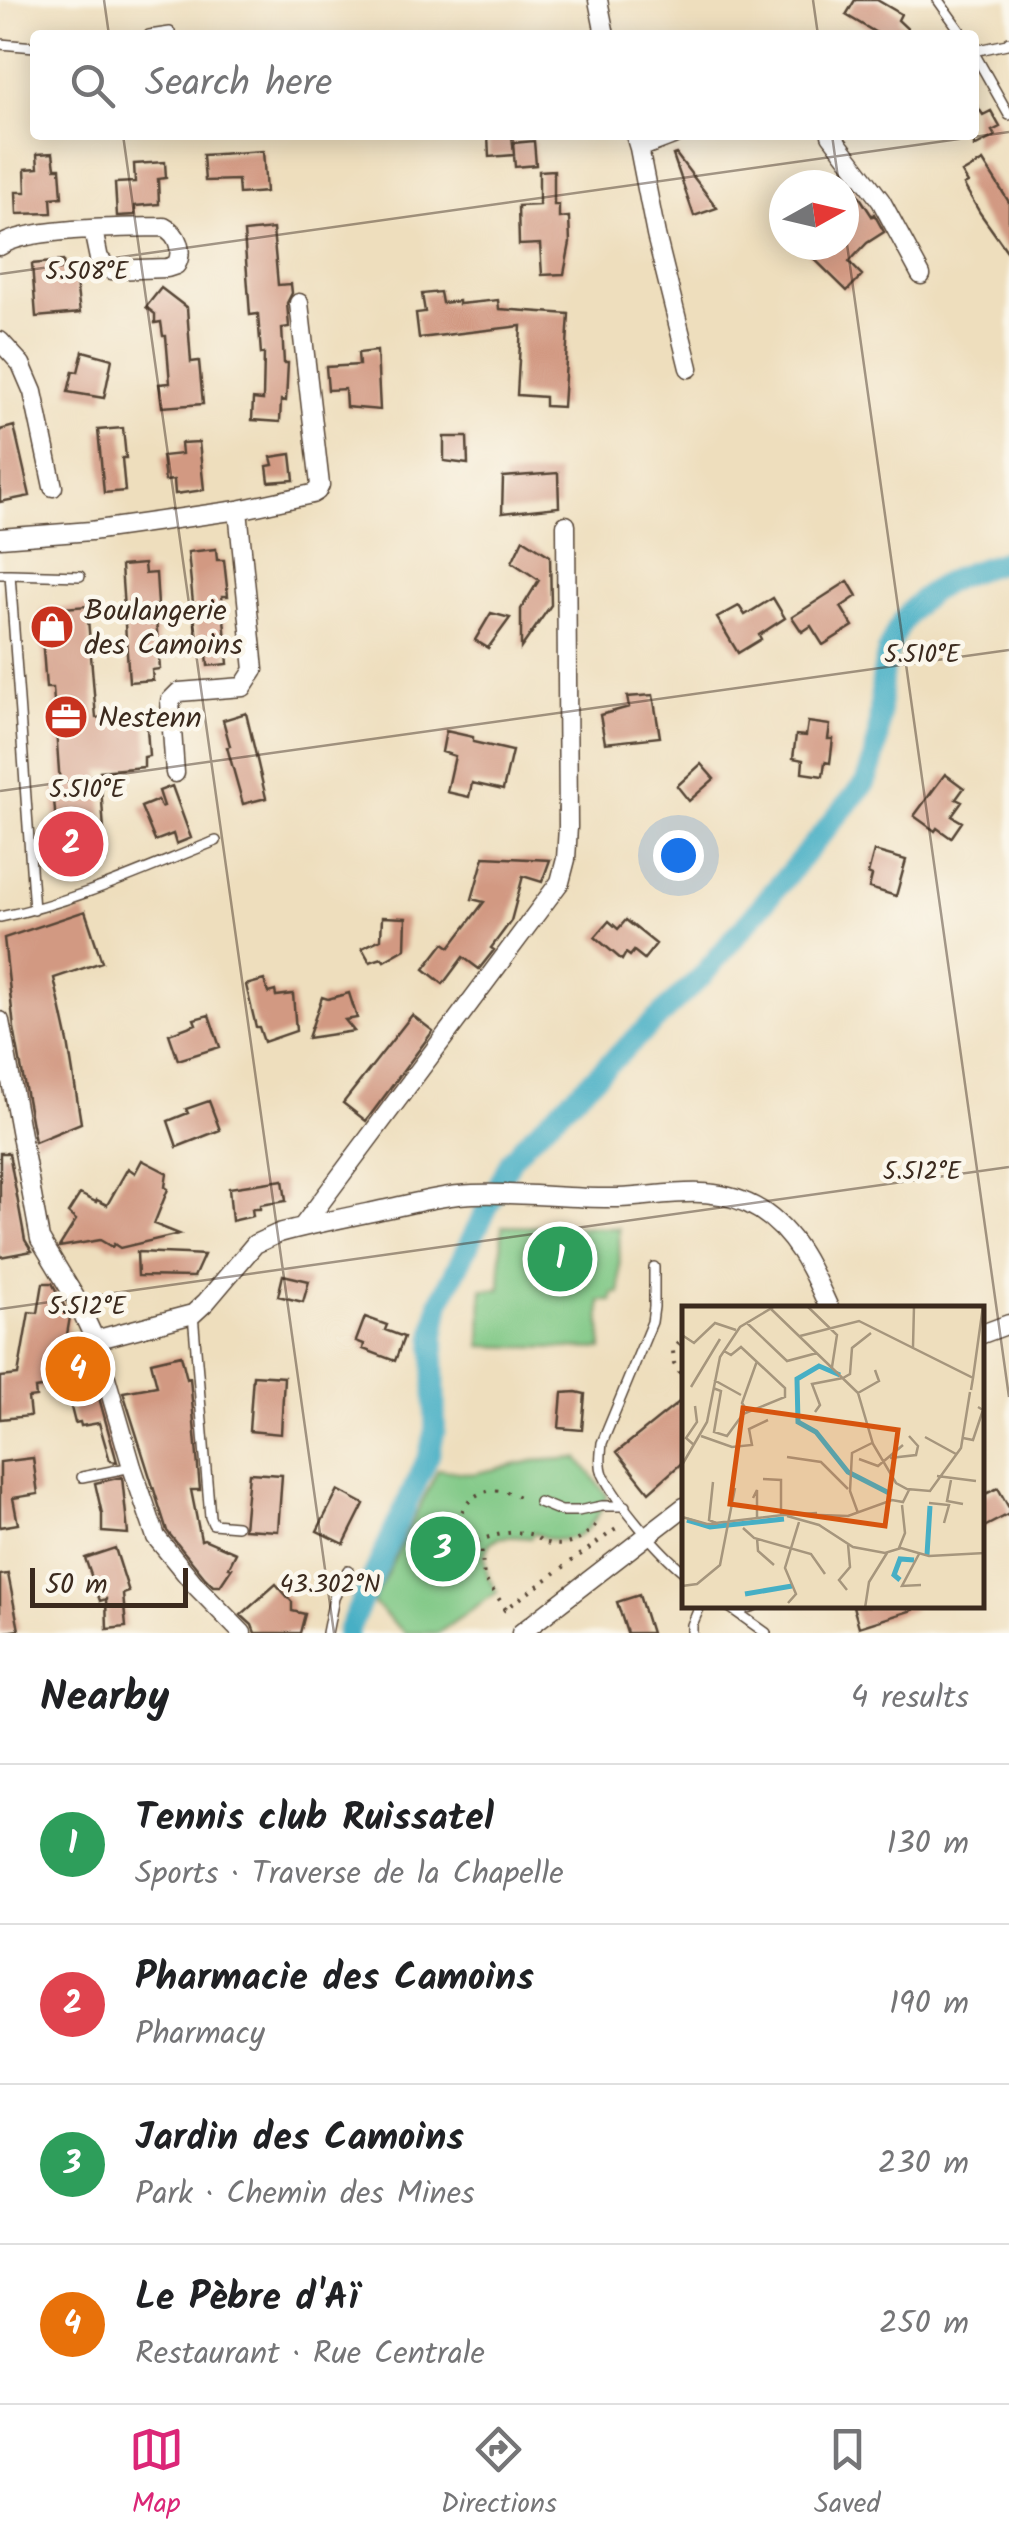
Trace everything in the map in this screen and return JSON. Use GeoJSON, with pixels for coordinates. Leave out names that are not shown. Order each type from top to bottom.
{"type":"FeatureCollection","features":[{"type":"Feature","properties":{"kind":"street"},"geometry":{"type":"LineString","coordinates":[[598,0],[604,30]]}},
{"type":"Feature","properties":{"kind":"street"},"geometry":{"type":"LineString","coordinates":[[835,140],[881,201],[922,274]]}},
{"type":"Feature","properties":{"kind":"street"},"geometry":{"type":"LineString","coordinates":[[637,141],[689,368]]}},
{"type":"Feature","properties":{"kind":"street"},"geometry":{"type":"LineString","coordinates":[[0,246],[20,236],[93,230],[164,226],[173,231],[181,258],[167,268],[112,270],[99,259],[93,230]]}},
{"type":"Feature","properties":{"kind":"street"},"geometry":{"type":"LineString","coordinates":[[0,538],[91,531],[238,510],[317,491],[320,485],[299,303]]}},
{"type":"Feature","properties":{"kind":"street"},"geometry":{"type":"LineString","coordinates":[[0,341],[20,364],[33,392],[53,487]]}},
{"type":"Feature","properties":{"kind":"street"},"geometry":{"type":"LineString","coordinates":[[176,773],[170,701],[179,692],[243,688],[254,670],[238,510]]}},
{"type":"Feature","properties":{"kind":"street"},"geometry":{"type":"LineString","coordinates":[[303,1226],[560,882],[568,826],[566,526]]}},
{"type":"Feature","properties":{"kind":"street"},"geometry":{"type":"LineString","coordinates":[[0,1021],[40,1239],[76,1298],[95,1340],[156,1537],[240,1632]]}},
{"type":"Feature","properties":{"kind":"street"},"geometry":{"type":"LineString","coordinates":[[95,1340],[193,1314],[255,1244],[279,1232],[473,1194],[619,1198],[673,1192],[732,1197],[757,1208],[798,1245],[828,1306]]}},
{"type":"Feature","properties":{"kind":"street"},"geometry":{"type":"LineString","coordinates":[[984,1333],[1009,1324]]}},
{"type":"Feature","properties":{"kind":"street"},"geometry":{"type":"LineString","coordinates":[[522,1633],[682,1509]]}},
{"type":"Feature","properties":{"kind":"lane"},"geometry":{"type":"LineString","coordinates":[[938,0],[959,30]]}},
{"type":"Feature","properties":{"kind":"lane"},"geometry":{"type":"LineString","coordinates":[[979,51],[1009,42]]}},
{"type":"Feature","properties":{"kind":"lane"},"geometry":{"type":"LineString","coordinates":[[0,44],[30,47]]}},
{"type":"Feature","properties":{"kind":"lane"},"geometry":{"type":"LineString","coordinates":[[979,61],[1009,115]]}},
{"type":"Feature","properties":{"kind":"lane"},"geometry":{"type":"LineString","coordinates":[[34,910],[5,574],[80,576]]}},
{"type":"Feature","properties":{"kind":"lane"},"geometry":{"type":"LineString","coordinates":[[0,917],[80,896],[216,840]]}},
{"type":"Feature","properties":{"kind":"lane"},"geometry":{"type":"LineString","coordinates":[[654,1267],[652,1322],[602,1443],[600,1462],[603,1474],[628,1511],[682,1570]]}},
{"type":"Feature","properties":{"kind":"lane"},"geometry":{"type":"LineString","coordinates":[[193,1314],[210,1517],[213,1524],[237,1526]]}},
{"type":"Feature","properties":{"kind":"lane"},"geometry":{"type":"LineString","coordinates":[[82,1478],[132,1466]]}},
{"type":"Feature","properties":{"kind":"lane"},"geometry":{"type":"LineString","coordinates":[[539,1502],[561,1510],[602,1506],[628,1511]]}},
{"type":"Feature","properties":{"kind":"lane"},"geometry":{"type":"LineString","coordinates":[[327,1633],[334,1598],[348,1570]]}},
{"type":"Feature","properties":{"kind":"lane"},"geometry":{"type":"LineString","coordinates":[[692,1633],[699,1608]]}},
{"type":"Feature","properties":{"kind":"lane"},"geometry":{"type":"LineString","coordinates":[[732,1608],[766,1633]]}},
{"type":"Feature","properties":{"kind":"path"},"geometry":{"type":"LineString","coordinates":[[680,1344],[673,1351],[674,1363],[682,1377]]}},
{"type":"Feature","properties":{"kind":"path"},"geometry":{"type":"LineString","coordinates":[[539,1502],[499,1489],[486,1491],[469,1500],[459,1520],[462,1532],[481,1546],[484,1578],[504,1610],[628,1511]]}},
{"type":"Feature","properties":{"kind":"path"},"geometry":{"type":"LineString","coordinates":[[477,1540],[512,1534],[532,1535],[544,1543],[566,1544],[592,1530],[602,1516]]}},
{"type":"Feature","properties":{"kind":"green space"},"geometry":{"type":"Polygon","coordinates":[[[502,1226],[619,1228],[620,1293],[613,1293],[612,1301],[600,1301],[602,1349],[481,1346],[482,1289],[500,1289],[502,1226]]]}},
{"type":"Feature","properties":{"kind":"green space"},"geometry":{"type":"Polygon","coordinates":[[[578,1458],[607,1495],[595,1519],[580,1534],[560,1540],[534,1533],[530,1538],[508,1537],[490,1543],[485,1556],[487,1572],[497,1592],[438,1633],[405,1633],[373,1603],[438,1469],[472,1474],[533,1461],[578,1458]]]}},
{"type":"Feature","properties":{"kind":"building"},"geometry":{"type":"Polygon","coordinates":[[[855,0],[877,0],[901,14],[898,20],[909,30],[872,30],[846,15],[855,0]]]}},
{"type":"Feature","properties":{"kind":"building"},"geometry":{"type":"Polygon","coordinates":[[[979,109],[983,115],[991,111],[1000,127],[992,131],[995,136],[974,147],[974,140],[979,140],[979,109]]]}},
{"type":"Feature","properties":{"kind":"building"},"geometry":{"type":"Polygon","coordinates":[[[488,140],[512,140],[514,155],[489,157],[488,140]]]}},
{"type":"Feature","properties":{"kind":"building"},"geometry":{"type":"Polygon","coordinates":[[[534,141],[536,165],[515,167],[513,143],[534,141]]]}},
{"type":"Feature","properties":{"kind":"building"},"geometry":{"type":"Polygon","coordinates":[[[263,151],[266,192],[239,194],[238,180],[205,181],[203,155],[263,151]]]}},
{"type":"Feature","properties":{"kind":"building"},"geometry":{"type":"Polygon","coordinates":[[[53,153],[55,168],[60,168],[62,197],[51,198],[52,213],[17,214],[16,192],[26,192],[25,169],[38,168],[37,154],[53,153]]]}},
{"type":"Feature","properties":{"kind":"building"},"geometry":{"type":"Polygon","coordinates":[[[673,155],[717,208],[694,216],[673,155]]]}},
{"type":"Feature","properties":{"kind":"building"},"geometry":{"type":"Polygon","coordinates":[[[983,161],[1009,202],[1009,254],[964,185],[968,183],[962,173],[983,161]]]}},
{"type":"Feature","properties":{"kind":"building"},"geometry":{"type":"Polygon","coordinates":[[[165,162],[166,178],[158,179],[159,204],[135,206],[135,215],[117,216],[115,183],[135,182],[134,164],[165,162]]]}},
{"type":"Feature","properties":{"kind":"building"},"geometry":{"type":"Polygon","coordinates":[[[554,170],[554,205],[559,205],[559,218],[569,217],[570,243],[564,274],[542,275],[540,244],[519,245],[518,206],[539,205],[539,171],[554,170]]]}},
{"type":"Feature","properties":{"kind":"building"},"geometry":{"type":"Polygon","coordinates":[[[859,196],[884,232],[859,251],[859,196]]]}},
{"type":"Feature","properties":{"kind":"building"},"geometry":{"type":"Polygon","coordinates":[[[273,229],[278,285],[291,284],[292,293],[287,303],[289,327],[282,328],[284,363],[288,363],[286,401],[281,400],[280,422],[252,420],[253,399],[263,400],[264,353],[261,354],[258,314],[250,315],[244,232],[273,229]]]}},
{"type":"Feature","properties":{"kind":"building"},"geometry":{"type":"Polygon","coordinates":[[[815,260],[851,260],[862,275],[847,291],[815,260]]]}},
{"type":"Feature","properties":{"kind":"building"},"geometry":{"type":"Polygon","coordinates":[[[63,261],[65,275],[75,274],[80,313],[36,317],[32,264],[63,261]]]}},
{"type":"Feature","properties":{"kind":"building"},"geometry":{"type":"Polygon","coordinates":[[[161,288],[187,308],[191,362],[199,361],[203,404],[162,407],[159,384],[170,383],[166,336],[161,322],[155,323],[155,314],[146,307],[161,288]]]}},
{"type":"Feature","properties":{"kind":"building"},"geometry":{"type":"Polygon","coordinates":[[[440,292],[442,303],[498,300],[499,309],[569,314],[563,407],[545,406],[545,397],[517,395],[521,326],[419,338],[416,313],[425,312],[422,294],[440,292]]]}},
{"type":"Feature","properties":{"kind":"building"},"geometry":{"type":"Polygon","coordinates":[[[83,351],[112,359],[104,398],[68,392],[83,351]]]}},
{"type":"Feature","properties":{"kind":"building"},"geometry":{"type":"Polygon","coordinates":[[[377,351],[380,410],[346,407],[345,389],[328,390],[326,367],[359,365],[358,353],[377,351]]]}},
{"type":"Feature","properties":{"kind":"building"},"geometry":{"type":"Polygon","coordinates":[[[14,426],[30,496],[0,502],[0,430],[14,426]]]}},
{"type":"Feature","properties":{"kind":"building"},"geometry":{"type":"Polygon","coordinates":[[[123,428],[125,491],[104,493],[98,430],[123,428]]]}},
{"type":"Feature","properties":{"kind":"building"},"geometry":{"type":"Polygon","coordinates":[[[444,437],[467,437],[468,464],[444,461],[444,437]]]}},
{"type":"Feature","properties":{"kind":"building"},"geometry":{"type":"Polygon","coordinates":[[[199,442],[204,490],[175,494],[174,480],[165,481],[162,456],[182,454],[181,443],[199,442]]]}},
{"type":"Feature","properties":{"kind":"building"},"geometry":{"type":"Polygon","coordinates":[[[291,454],[294,480],[269,482],[267,466],[273,465],[271,457],[291,454]]]}},
{"type":"Feature","properties":{"kind":"building"},"geometry":{"type":"Polygon","coordinates":[[[558,473],[559,507],[502,513],[503,477],[558,473]]]}},
{"type":"Feature","properties":{"kind":"building"},"geometry":{"type":"Polygon","coordinates":[[[523,539],[550,556],[551,605],[521,648],[521,609],[539,580],[512,562],[523,539]]]}},
{"type":"Feature","properties":{"kind":"building"},"geometry":{"type":"Polygon","coordinates":[[[216,549],[217,560],[224,560],[228,596],[222,596],[228,664],[208,666],[207,653],[198,654],[188,552],[216,549]]]}},
{"type":"Feature","properties":{"kind":"building"},"geometry":{"type":"Polygon","coordinates":[[[144,564],[145,574],[156,573],[160,669],[152,670],[153,680],[129,682],[121,566],[144,564]]]}},
{"type":"Feature","properties":{"kind":"building"},"geometry":{"type":"Polygon","coordinates":[[[848,581],[857,596],[841,607],[853,626],[823,645],[811,626],[802,632],[792,617],[848,581]]]}},
{"type":"Feature","properties":{"kind":"building"},"geometry":{"type":"Polygon","coordinates":[[[773,598],[785,618],[738,653],[717,618],[739,606],[745,615],[773,598]]]}},
{"type":"Feature","properties":{"kind":"building"},"geometry":{"type":"Polygon","coordinates":[[[87,606],[96,718],[146,714],[149,756],[144,757],[144,767],[100,771],[106,861],[59,864],[53,786],[60,785],[53,688],[46,688],[40,610],[87,606]]]}},
{"type":"Feature","properties":{"kind":"building"},"geometry":{"type":"Polygon","coordinates":[[[491,613],[510,618],[488,648],[475,640],[491,613]]]}},
{"type":"Feature","properties":{"kind":"building"},"geometry":{"type":"Polygon","coordinates":[[[653,695],[660,737],[605,743],[600,715],[629,707],[627,697],[653,695]]]}},
{"type":"Feature","properties":{"kind":"building"},"geometry":{"type":"Polygon","coordinates":[[[246,713],[266,798],[243,804],[223,720],[246,713]]]}},
{"type":"Feature","properties":{"kind":"building"},"geometry":{"type":"Polygon","coordinates":[[[808,722],[830,725],[830,763],[825,762],[823,776],[802,773],[803,760],[793,758],[796,735],[806,736],[808,722]]]}},
{"type":"Feature","properties":{"kind":"building"},"geometry":{"type":"Polygon","coordinates":[[[446,731],[512,751],[503,790],[472,783],[469,797],[447,792],[455,756],[442,752],[446,731]]]}},
{"type":"Feature","properties":{"kind":"building"},"geometry":{"type":"Polygon","coordinates":[[[701,764],[714,779],[689,801],[677,786],[701,764]]]}},
{"type":"Feature","properties":{"kind":"building"},"geometry":{"type":"Polygon","coordinates":[[[945,774],[964,788],[956,799],[962,802],[952,816],[962,822],[951,838],[914,816],[945,774]]]}},
{"type":"Feature","properties":{"kind":"building"},"geometry":{"type":"Polygon","coordinates":[[[172,786],[191,838],[176,844],[173,834],[155,841],[141,807],[158,800],[164,806],[159,791],[172,786]]]}},
{"type":"Feature","properties":{"kind":"building"},"geometry":{"type":"Polygon","coordinates":[[[874,851],[906,860],[896,896],[869,888],[874,851]]]}},
{"type":"Feature","properties":{"kind":"building"},"geometry":{"type":"Polygon","coordinates":[[[484,857],[550,860],[542,882],[523,876],[511,921],[479,969],[463,957],[443,984],[424,969],[444,943],[450,947],[484,902],[472,899],[484,857]]]}},
{"type":"Feature","properties":{"kind":"building"},"geometry":{"type":"Polygon","coordinates":[[[85,911],[102,962],[54,978],[81,1123],[35,1142],[14,1028],[4,938],[85,911]]]}},
{"type":"Feature","properties":{"kind":"building"},"geometry":{"type":"Polygon","coordinates":[[[382,917],[406,918],[405,949],[384,961],[382,958],[370,962],[362,948],[381,939],[382,917]]]}},
{"type":"Feature","properties":{"kind":"building"},"geometry":{"type":"Polygon","coordinates":[[[626,920],[656,944],[644,959],[634,951],[630,956],[626,953],[622,960],[595,937],[609,921],[618,929],[626,920]]]}},
{"type":"Feature","properties":{"kind":"building"},"geometry":{"type":"Polygon","coordinates":[[[264,980],[268,993],[293,994],[296,1031],[264,1042],[256,1027],[246,985],[264,980]]]}},
{"type":"Feature","properties":{"kind":"building"},"geometry":{"type":"Polygon","coordinates":[[[349,993],[357,1018],[345,1020],[354,1031],[308,1038],[322,997],[349,993]]]}},
{"type":"Feature","properties":{"kind":"building"},"geometry":{"type":"Polygon","coordinates":[[[209,1015],[220,1047],[178,1060],[169,1034],[209,1015]]]}},
{"type":"Feature","properties":{"kind":"building"},"geometry":{"type":"Polygon","coordinates":[[[412,1015],[433,1031],[366,1121],[343,1103],[412,1015]]]}},
{"type":"Feature","properties":{"kind":"building"},"geometry":{"type":"Polygon","coordinates":[[[209,1101],[220,1130],[177,1147],[168,1121],[209,1101]]]}},
{"type":"Feature","properties":{"kind":"building"},"geometry":{"type":"Polygon","coordinates":[[[0,1153],[9,1153],[25,1240],[32,1251],[0,1257],[0,1153]]]}},
{"type":"Feature","properties":{"kind":"building"},"geometry":{"type":"Polygon","coordinates":[[[142,1160],[167,1173],[168,1189],[154,1224],[179,1234],[120,1248],[100,1240],[59,1247],[76,1220],[68,1213],[80,1194],[107,1205],[128,1168],[135,1173],[142,1160]]]}},
{"type":"Feature","properties":{"kind":"building"},"geometry":{"type":"Polygon","coordinates":[[[283,1180],[286,1201],[260,1205],[260,1209],[252,1209],[253,1216],[232,1221],[229,1188],[283,1180]]]}},
{"type":"Feature","properties":{"kind":"building"},"geometry":{"type":"Polygon","coordinates":[[[137,1252],[204,1255],[194,1277],[138,1276],[137,1252]]]}},
{"type":"Feature","properties":{"kind":"building"},"geometry":{"type":"Polygon","coordinates":[[[283,1275],[309,1281],[303,1302],[278,1296],[283,1275]]]}},
{"type":"Feature","properties":{"kind":"building"},"geometry":{"type":"Polygon","coordinates":[[[43,1283],[52,1283],[70,1317],[62,1364],[85,1362],[86,1373],[92,1373],[117,1462],[110,1461],[99,1423],[75,1423],[65,1384],[35,1389],[36,1397],[28,1398],[30,1416],[0,1419],[0,1377],[18,1375],[29,1312],[38,1313],[43,1283]]]}},
{"type":"Feature","properties":{"kind":"building"},"geometry":{"type":"Polygon","coordinates":[[[365,1317],[404,1337],[395,1361],[363,1349],[364,1344],[356,1341],[365,1317]]]}},
{"type":"Feature","properties":{"kind":"building"},"geometry":{"type":"Polygon","coordinates":[[[181,1355],[187,1379],[190,1378],[200,1490],[191,1490],[201,1540],[236,1553],[220,1586],[213,1586],[205,1578],[167,1531],[123,1392],[157,1386],[151,1362],[181,1355]]]}},
{"type":"Feature","properties":{"kind":"building"},"geometry":{"type":"Polygon","coordinates":[[[253,1375],[284,1377],[281,1434],[249,1431],[253,1375]]]}},
{"type":"Feature","properties":{"kind":"building"},"geometry":{"type":"Polygon","coordinates":[[[562,1393],[585,1394],[582,1430],[559,1428],[562,1393]]]}},
{"type":"Feature","properties":{"kind":"building"},"geometry":{"type":"Polygon","coordinates":[[[682,1400],[682,1463],[649,1492],[617,1452],[682,1400]]]}},
{"type":"Feature","properties":{"kind":"building"},"geometry":{"type":"Polygon","coordinates":[[[33,1458],[38,1494],[13,1498],[18,1524],[0,1527],[0,1462],[33,1458]]]}},
{"type":"Feature","properties":{"kind":"building"},"geometry":{"type":"Polygon","coordinates":[[[249,1473],[282,1475],[278,1531],[244,1529],[249,1473]]]}},
{"type":"Feature","properties":{"kind":"building"},"geometry":{"type":"Polygon","coordinates":[[[122,1477],[128,1534],[102,1532],[95,1483],[122,1477]]]}},
{"type":"Feature","properties":{"kind":"building"},"geometry":{"type":"Polygon","coordinates":[[[998,1488],[1009,1514],[984,1527],[984,1495],[998,1488]]]}},
{"type":"Feature","properties":{"kind":"building"},"geometry":{"type":"Polygon","coordinates":[[[338,1490],[364,1504],[344,1544],[317,1531],[338,1490]]]}},
{"type":"Feature","properties":{"kind":"building"},"geometry":{"type":"Polygon","coordinates":[[[115,1548],[129,1592],[123,1594],[126,1627],[107,1629],[106,1599],[100,1601],[85,1558],[115,1548]]]}},
{"type":"Feature","properties":{"kind":"building"},"geometry":{"type":"Polygon","coordinates":[[[8,1574],[19,1630],[0,1633],[0,1575],[8,1574]]]}},
{"type":"Feature","properties":{"kind":"building"},"geometry":{"type":"Polygon","coordinates":[[[276,1584],[292,1602],[292,1611],[305,1614],[300,1633],[255,1633],[241,1615],[276,1584]]]}},
{"type":"Feature","properties":{"kind":"building"},"geometry":{"type":"Polygon","coordinates":[[[639,1595],[651,1633],[627,1633],[617,1602],[639,1595]]]}},
{"type":"Feature","properties":{"kind":"building"},"geometry":{"type":"Polygon","coordinates":[[[854,1608],[912,1608],[913,1610],[859,1627],[854,1608]]]}},
{"type":"Feature","properties":{"kind":"waterway"},"geometry":{"type":"LineString","coordinates":[[347,1633],[429,1455],[435,1429],[434,1337],[440,1302],[511,1160],[702,976],[865,783],[876,750],[886,659],[906,616],[944,584],[1009,560]]}},
{"type":"Feature","properties":{"kind":"place","name":"Boulangerie des Camoins"},"geometry":{"type":"Point","coordinates":[52,627]}},
{"type":"Feature","properties":{"kind":"place","name":"Nestenn"},"geometry":{"type":"Point","coordinates":[66,717]}},
{"type":"Feature","properties":{"kind":"place","name":"Pharmacie des Camoins"},"geometry":{"type":"Point","coordinates":[71,844]}},
{"type":"Feature","properties":{"kind":"place","name":"Tennis club Ruissatel"},"geometry":{"type":"Point","coordinates":[560,1259]}},
{"type":"Feature","properties":{"kind":"place","name":"Le Pèbre d'Aï"},"geometry":{"type":"Point","coordinates":[78,1369]}},
{"type":"Feature","properties":{"kind":"place","name":"Jardin des Camoins"},"geometry":{"type":"Point","coordinates":[443,1549]}}]}
